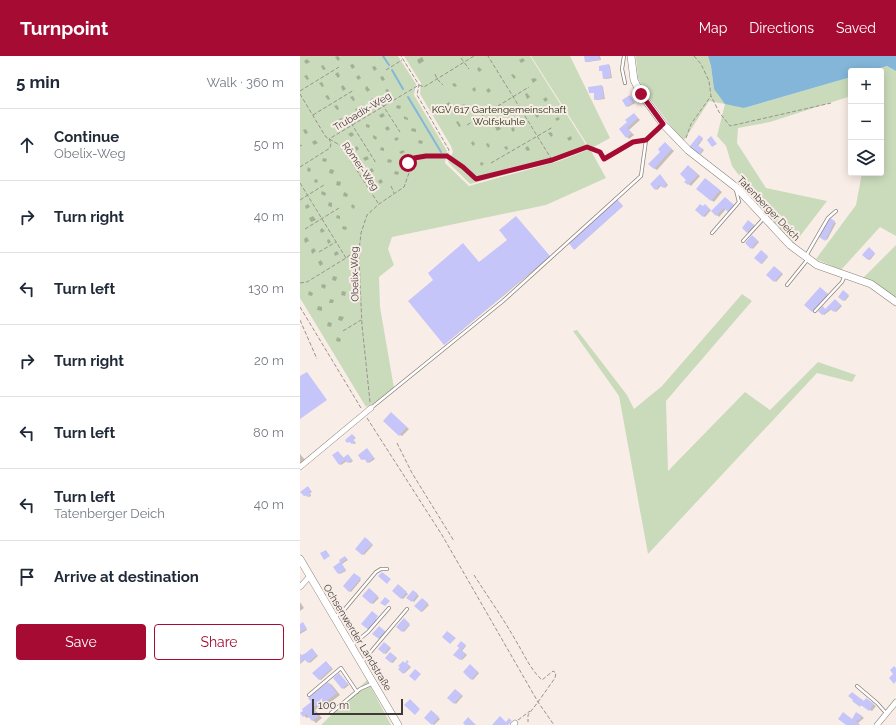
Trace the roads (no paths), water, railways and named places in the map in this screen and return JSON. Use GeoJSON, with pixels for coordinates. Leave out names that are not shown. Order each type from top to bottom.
{"type":"FeatureCollection","features":[{"type":"Feature","properties":{"kind":"street","name":"Tatenberger Deich"},"geometry":{"type":"LineString","coordinates":[[631,56],[631,66],[634,80],[641,94],[663,124],[688,150],[737,188],[790,246],[817,265],[871,284],[896,302]]}},
{"type":"Feature","properties":{"kind":"street"},"geometry":{"type":"LineString","coordinates":[[300,467],[371,408]]}},
{"type":"Feature","properties":{"kind":"street","name":"Ochsenwerder Landstraße"},"geometry":{"type":"LineString","coordinates":[[300,559],[398,725]]}},
{"type":"Feature","properties":{"kind":"street"},"geometry":{"type":"LineString","coordinates":[[300,587],[310,576]]}},
{"type":"Feature","properties":{"kind":"street"},"geometry":{"type":"LineString","coordinates":[[876,725],[896,702]]}},
{"type":"Feature","properties":{"kind":"lane"},"geometry":{"type":"LineString","coordinates":[[624,56],[622,69],[625,83]]}},
{"type":"Feature","properties":{"kind":"lane"},"geometry":{"type":"LineString","coordinates":[[371,408],[503,301],[641,176],[646,140],[663,124]]}},
{"type":"Feature","properties":{"kind":"lane"},"geometry":{"type":"LineString","coordinates":[[712,233],[739,202],[736,192],[737,188]]}},
{"type":"Feature","properties":{"kind":"lane"},"geometry":{"type":"LineString","coordinates":[[786,285],[807,258],[828,218],[836,211]]}},
{"type":"Feature","properties":{"kind":"lane"},"geometry":{"type":"LineString","coordinates":[[743,241],[764,217]]}},
{"type":"Feature","properties":{"kind":"lane"},"geometry":{"type":"LineString","coordinates":[[815,311],[842,282],[845,275]]}},
{"type":"Feature","properties":{"kind":"lane"},"geometry":{"type":"LineString","coordinates":[[335,617],[344,610],[376,572],[381,569],[387,569]]}},
{"type":"Feature","properties":{"kind":"lane"},"geometry":{"type":"LineString","coordinates":[[352,646],[368,632],[389,608]]}},
{"type":"Feature","properties":{"kind":"lane"},"geometry":{"type":"LineString","coordinates":[[362,663],[407,610]]}},
{"type":"Feature","properties":{"kind":"lane"},"geometry":{"type":"LineString","coordinates":[[309,695],[341,668],[357,692]]}},
{"type":"Feature","properties":{"kind":"lane"},"geometry":{"type":"LineString","coordinates":[[331,713],[357,692],[374,682]]}},
{"type":"Feature","properties":{"kind":"lane"},"geometry":{"type":"LineString","coordinates":[[857,686],[886,713]]}},
{"type":"Feature","properties":{"kind":"water"},"geometry":{"type":"Polygon","coordinates":[[[708,56],[896,56],[896,71],[887,66],[881,68],[848,68],[848,78],[744,108],[725,104],[714,89],[708,56]]]}},
{"type":"Feature","properties":{"kind":"waterway"},"geometry":{"type":"LineString","coordinates":[[383,56],[389,65]]}},
{"type":"Feature","properties":{"kind":"waterway"},"geometry":{"type":"LineString","coordinates":[[392,70],[403,89]]}},
{"type":"Feature","properties":{"kind":"waterway"},"geometry":{"type":"LineString","coordinates":[[408,97],[441,152]]}},
{"type":"Feature","properties":{"kind":"park label","name":"KGV 617 Gartengemeinschaft Wolfskuhle"},"geometry":{"type":"Point","coordinates":[499,114]}}]}
